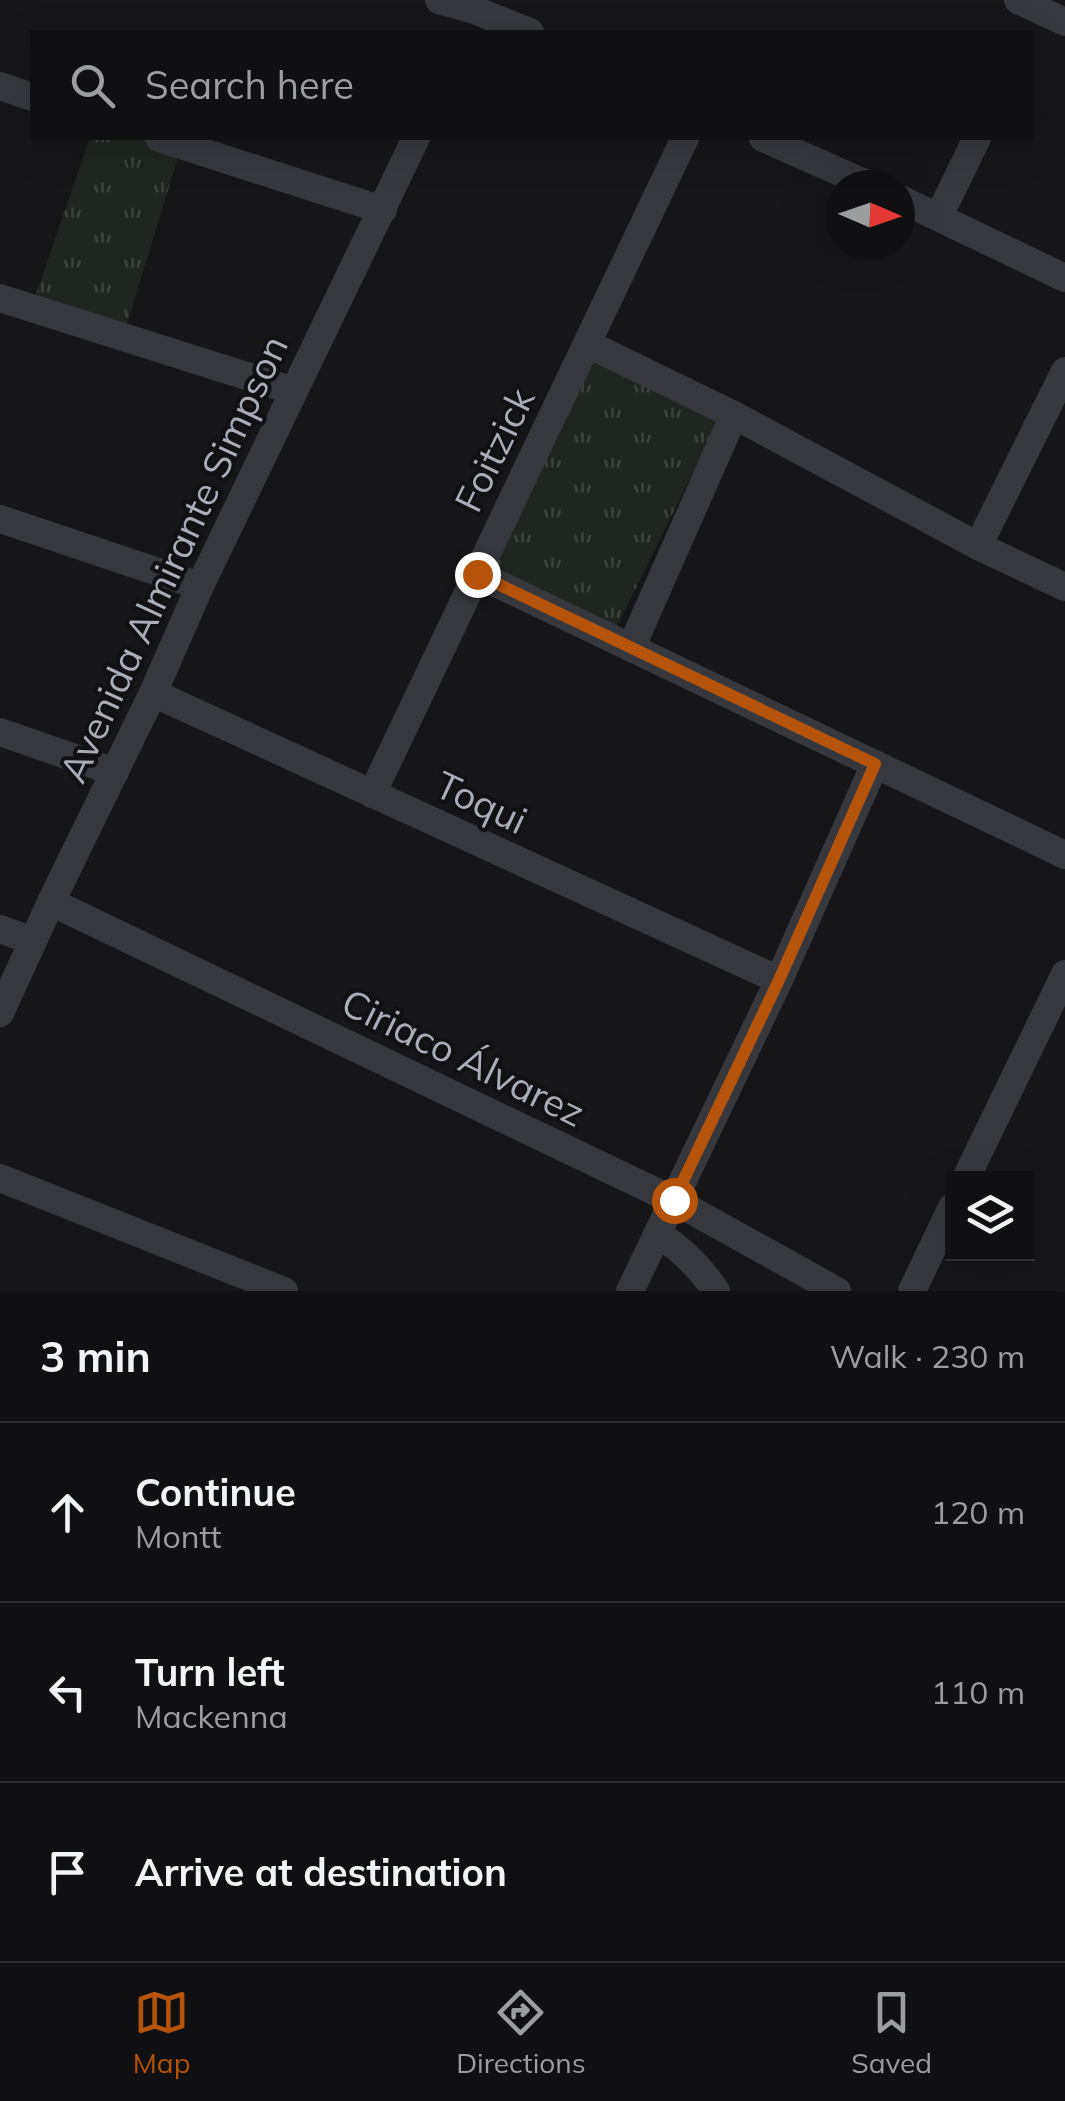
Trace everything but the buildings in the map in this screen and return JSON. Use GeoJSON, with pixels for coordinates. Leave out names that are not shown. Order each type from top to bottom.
{"type":"FeatureCollection","features":[{"type":"Feature","properties":{"kind":"street"},"geometry":{"type":"LineString","coordinates":[[439,0],[524,30]]}},
{"type":"Feature","properties":{"kind":"street"},"geometry":{"type":"LineString","coordinates":[[0,86],[30,95]]}},
{"type":"Feature","properties":{"kind":"street"},"geometry":{"type":"LineString","coordinates":[[165,140],[383,210]]}},
{"type":"Feature","properties":{"kind":"street","name":"Avenida Almirante Simpson"},"geometry":{"type":"LineString","coordinates":[[0,1013],[415,140]]}},
{"type":"Feature","properties":{"kind":"street","name":"Foitzick"},"geometry":{"type":"LineString","coordinates":[[372,794],[685,140]]}},
{"type":"Feature","properties":{"kind":"street"},"geometry":{"type":"LineString","coordinates":[[768,140],[835,170]]}},
{"type":"Feature","properties":{"kind":"street"},"geometry":{"type":"LineString","coordinates":[[939,216],[977,140]]}},
{"type":"Feature","properties":{"kind":"street"},"geometry":{"type":"LineString","coordinates":[[915,206],[1065,278]]}},
{"type":"Feature","properties":{"kind":"street"},"geometry":{"type":"LineString","coordinates":[[0,298],[294,391]]}},
{"type":"Feature","properties":{"kind":"street"},"geometry":{"type":"LineString","coordinates":[[588,344],[734,414],[978,546],[1065,587]]}},
{"type":"Feature","properties":{"kind":"street"},"geometry":{"type":"LineString","coordinates":[[978,546],[1065,371]]}},
{"type":"Feature","properties":{"kind":"street"},"geometry":{"type":"LineString","coordinates":[[631,648],[734,414]]}},
{"type":"Feature","properties":{"kind":"street"},"geometry":{"type":"LineString","coordinates":[[0,519],[200,586]]}},
{"type":"Feature","properties":{"kind":"street"},"geometry":{"type":"LineString","coordinates":[[477,574],[1065,854]]}},
{"type":"Feature","properties":{"kind":"street","name":"Toqui"},"geometry":{"type":"LineString","coordinates":[[153,693],[779,980]]}},
{"type":"Feature","properties":{"kind":"street"},"geometry":{"type":"LineString","coordinates":[[0,732],[114,772]]}},
{"type":"Feature","properties":{"kind":"street"},"geometry":{"type":"LineString","coordinates":[[630,1291],[779,980],[875,764]]}},
{"type":"Feature","properties":{"kind":"street","name":"Ciriaco Álvarez"},"geometry":{"type":"LineString","coordinates":[[51,902],[674,1200],[837,1291]]}},
{"type":"Feature","properties":{"kind":"street"},"geometry":{"type":"LineString","coordinates":[[0,930],[33,941]]}},
{"type":"Feature","properties":{"kind":"street"},"geometry":{"type":"LineString","coordinates":[[969,1171],[1065,974]]}},
{"type":"Feature","properties":{"kind":"street"},"geometry":{"type":"LineString","coordinates":[[0,1178],[284,1291]]}},
{"type":"Feature","properties":{"kind":"street"},"geometry":{"type":"LineString","coordinates":[[912,1291],[945,1221]]}},
{"type":"Feature","properties":{"kind":"street"},"geometry":{"type":"LineString","coordinates":[[658,1234],[682,1250],[716,1291]]}},
{"type":"Feature","properties":{"kind":"green space"},"geometry":{"type":"Polygon","coordinates":[[[89,140],[144,140],[180,151],[126,327],[35,297],[89,140]]]}},
{"type":"Feature","properties":{"kind":"green space"},"geometry":{"type":"Polygon","coordinates":[[[596,356],[720,417],[613,635],[489,574],[596,356]]]}},
{"type":"Feature","properties":{"kind":"route"},"geometry":{"type":"LineString","coordinates":[[477,574],[875,764],[779,980],[674,1200]]}}]}
